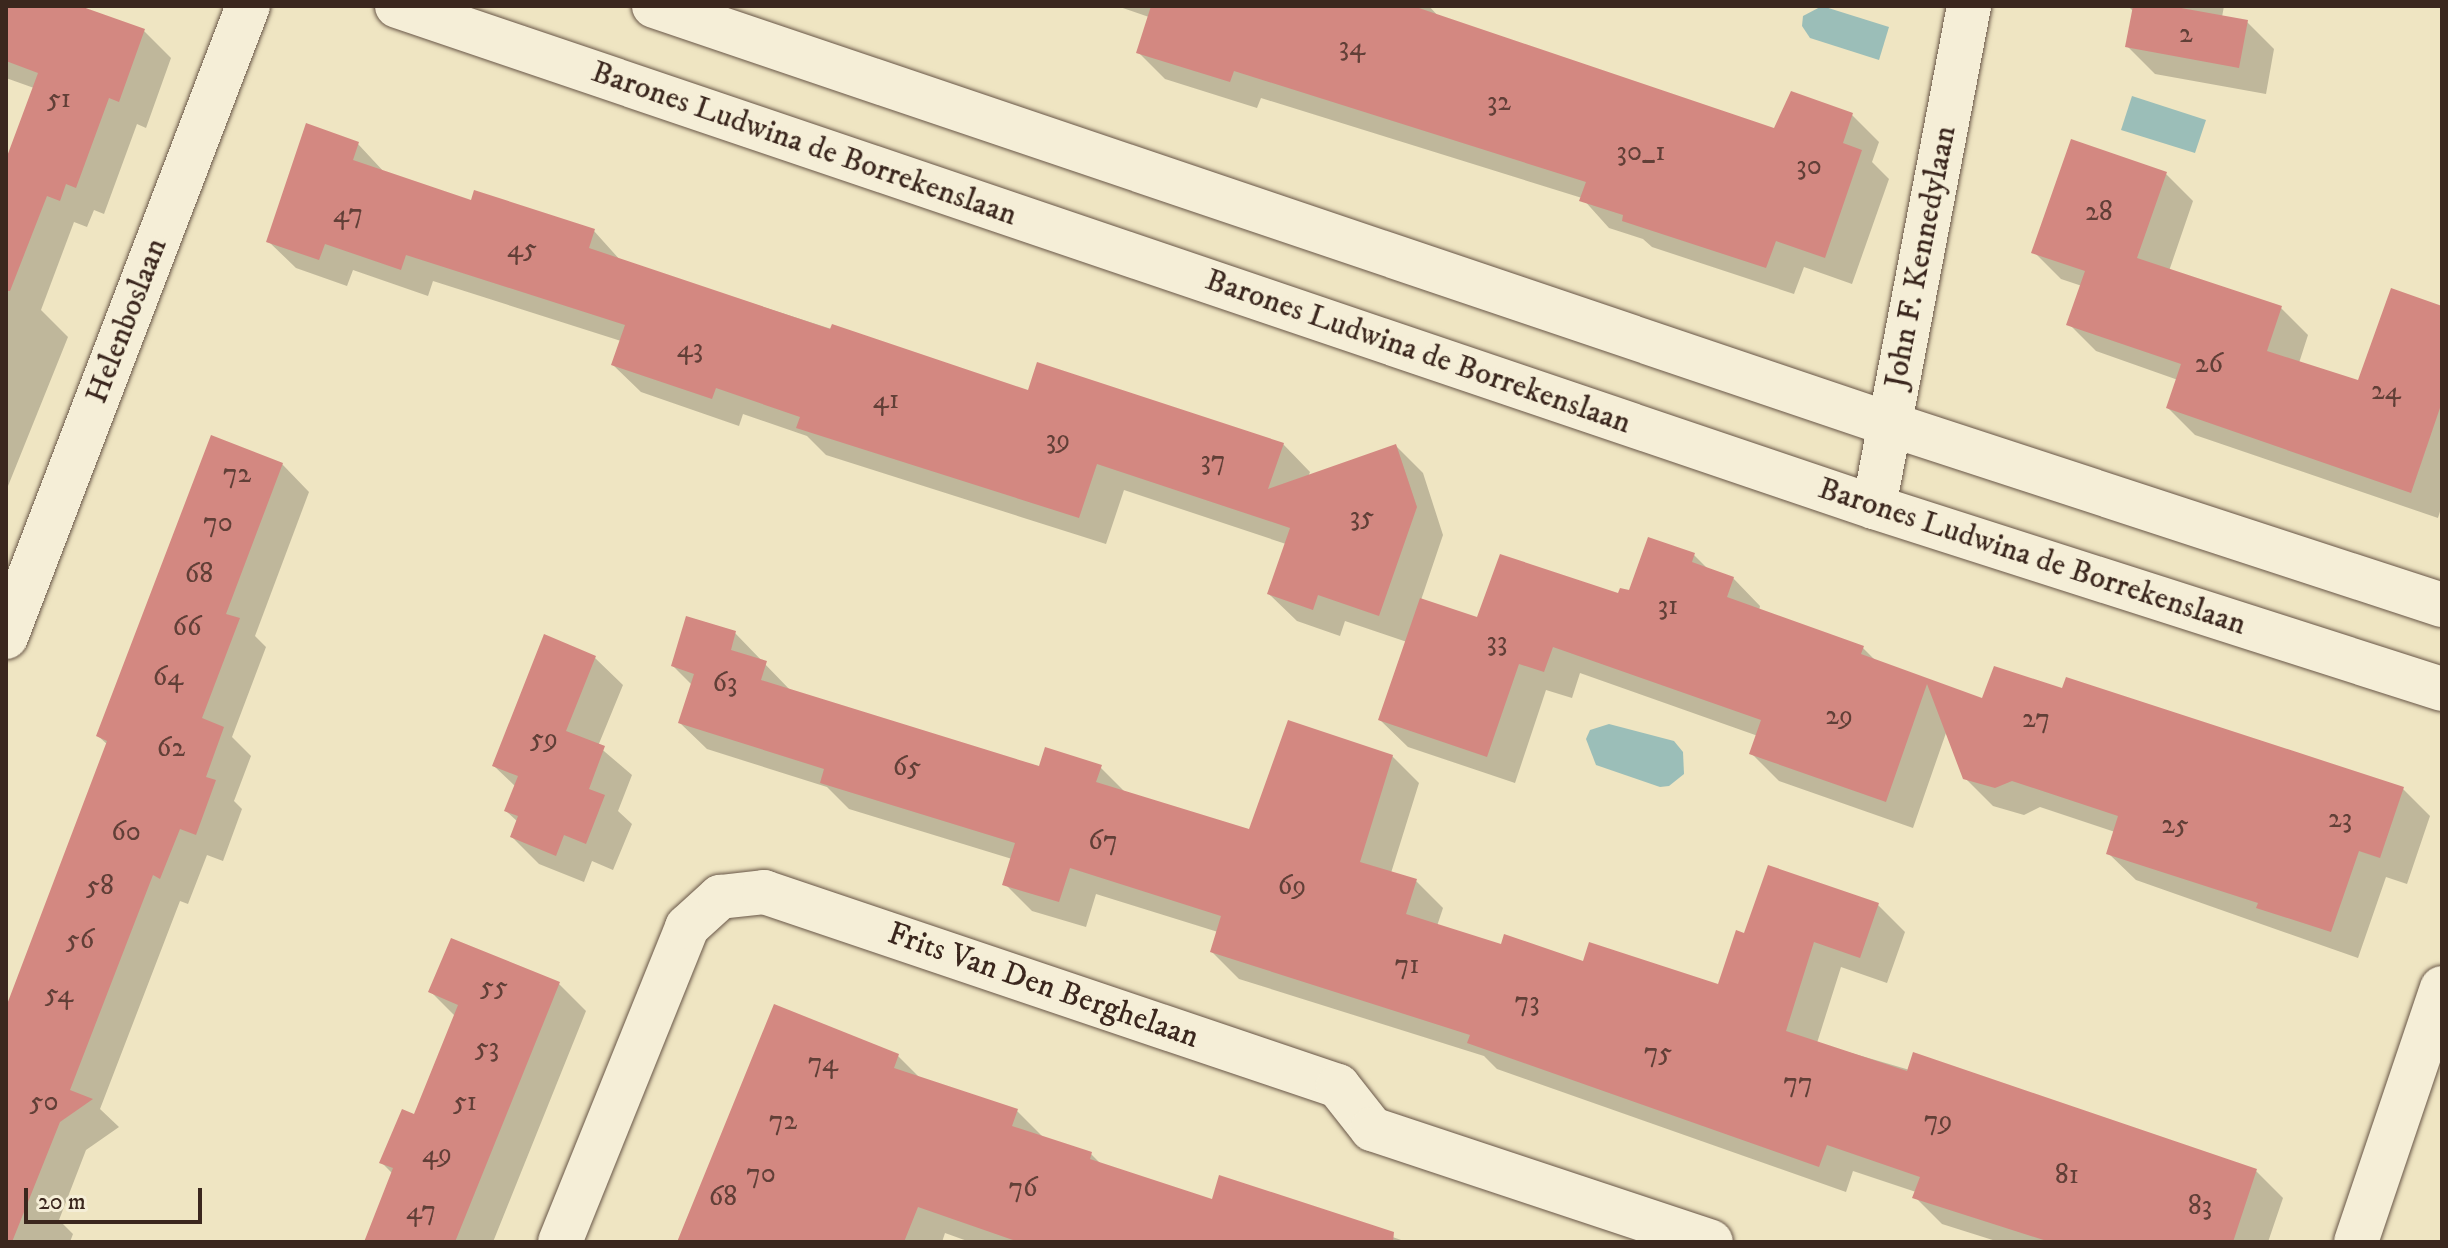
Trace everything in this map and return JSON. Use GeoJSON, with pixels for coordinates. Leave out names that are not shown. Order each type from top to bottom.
{"type":"FeatureCollection","features":[{"type":"Feature","properties":{"kind":"street","name":"Helenboslaan"},"geometry":{"type":"LineString","coordinates":[[6,637],[248,6]]}},
{"type":"Feature","properties":{"kind":"street","name":"Barones Ludwina de Borrekenslaan"},"geometry":{"type":"LineString","coordinates":[[397,6],[1874,507],[2442,689]]}},
{"type":"Feature","properties":{"kind":"street"},"geometry":{"type":"LineString","coordinates":[[654,6],[1889,424],[2442,605]]}},
{"type":"Feature","properties":{"kind":"street","name":"John F. Kennedylaan"},"geometry":{"type":"LineString","coordinates":[[1874,507],[1969,6]]}},
{"type":"Feature","properties":{"kind":"street","name":"Frits Van Den Berghelaan"},"geometry":{"type":"LineString","coordinates":[[560,1242],[687,927],[720,897],[764,892],[1338,1086],[1372,1129],[1711,1242]]}},
{"type":"Feature","properties":{"kind":"street"},"geometry":{"type":"LineString","coordinates":[[2356,1242],[2442,988]]}},
{"type":"Feature","properties":{"kind":"water"},"geometry":{"type":"Polygon","coordinates":[[[1822,6],[1889,27],[1879,60],[1810,38],[1802,26],[1803,16],[1822,6]]]}},
{"type":"Feature","properties":{"kind":"water"},"geometry":{"type":"Polygon","coordinates":[[[2132,96],[2206,120],[2195,153],[2121,130],[2132,96]]]}},
{"type":"Feature","properties":{"kind":"water"},"geometry":{"type":"Polygon","coordinates":[[[1609,724],[1674,741],[1683,752],[1684,774],[1669,786],[1660,787],[1596,765],[1586,739],[1590,730],[1609,724]]]}},
{"type":"Feature","properties":{"kind":"building"},"geometry":{"type":"Polygon","coordinates":[[[6,6],[80,6],[145,29],[119,102],[109,98],[76,188],[66,184],[60,201],[47,196],[10,291],[6,291],[6,159],[38,73],[6,61],[6,6]]]}},
{"type":"Feature","properties":{"kind":"building"},"geometry":{"type":"Polygon","coordinates":[[[1151,6],[1413,6],[1774,128],[1791,91],[1853,113],[1843,143],[1862,150],[1825,258],[1776,241],[1766,268],[1622,221],[1623,215],[1579,201],[1586,182],[1234,71],[1230,82],[1136,53],[1151,6]]]}},
{"type":"Feature","properties":{"kind":"building"},"geometry":{"type":"Polygon","coordinates":[[[2133,6],[2170,6],[2248,20],[2239,68],[2125,47],[2133,6]]]}},
{"type":"Feature","properties":{"kind":"building"},"geometry":{"type":"Polygon","coordinates":[[[306,123],[359,142],[353,160],[471,200],[474,190],[595,229],[589,248],[830,329],[832,324],[1028,390],[1037,362],[1284,443],[1268,489],[1396,444],[1417,507],[1379,616],[1318,595],[1313,610],[1267,594],[1290,528],[1097,464],[1079,518],[796,428],[800,417],[716,388],[712,399],[611,365],[625,325],[406,255],[401,270],[325,244],[319,260],[266,242],[306,123]]]}},
{"type":"Feature","properties":{"kind":"building"},"geometry":{"type":"Polygon","coordinates":[[[2071,139],[2167,172],[2137,258],[2282,306],[2267,351],[2358,380],[2391,288],[2442,306],[2442,402],[2411,493],[2166,408],[2181,364],[2066,325],[2085,271],[2031,253],[2071,139]]]}},
{"type":"Feature","properties":{"kind":"building"},"geometry":{"type":"Polygon","coordinates":[[[211,435],[283,463],[226,614],[240,618],[202,718],[224,727],[206,777],[216,780],[196,835],[180,829],[160,879],[153,875],[70,1090],[93,1099],[60,1122],[12,1242],[6,1242],[6,1007],[107,741],[96,736],[211,435]]]}},
{"type":"Feature","properties":{"kind":"building"},"geometry":{"type":"Polygon","coordinates":[[[1648,537],[1695,553],[1692,562],[1734,577],[1727,597],[1864,646],[1861,654],[1982,698],[1994,666],[2062,688],[2066,677],[2404,787],[2380,858],[2359,851],[2331,932],[2256,908],[2258,903],[2106,854],[2118,816],[2012,781],[1995,788],[1963,779],[1927,684],[1886,802],[1749,754],[1761,720],[1553,647],[1544,672],[1519,664],[1487,757],[1378,720],[1420,598],[1477,617],[1500,554],[1618,593],[1620,588],[1629,590],[1648,537]]]}},
{"type":"Feature","properties":{"kind":"building"},"geometry":{"type":"Polygon","coordinates":[[[686,616],[736,631],[731,650],[767,661],[761,680],[1039,766],[1045,747],[1102,765],[1096,782],[1249,829],[1288,720],[1393,755],[1360,862],[1417,879],[1406,914],[1501,944],[1504,934],[1583,961],[1589,942],[1718,984],[1736,930],[1744,933],[1768,865],[1879,903],[1860,958],[1814,942],[1786,1031],[1907,1071],[1913,1052],[2257,1169],[2233,1242],[2050,1242],[1912,1198],[1920,1177],[1827,1145],[1819,1167],[1467,1043],[1470,1035],[1210,952],[1221,916],[1070,868],[1059,902],[1002,885],[1015,843],[820,783],[824,769],[678,723],[694,674],[671,666],[686,616]]]}},
{"type":"Feature","properties":{"kind":"building"},"geometry":{"type":"Polygon","coordinates":[[[544,634],[596,656],[566,731],[605,746],[589,789],[605,795],[586,844],[564,835],[556,856],[510,837],[518,816],[504,811],[518,776],[492,766],[544,634]]]}},
{"type":"Feature","properties":{"kind":"building"},"geometry":{"type":"Polygon","coordinates":[[[451,938],[560,982],[455,1242],[364,1242],[393,1168],[379,1163],[402,1109],[414,1114],[458,1005],[428,992],[451,938]]]}},
{"type":"Feature","properties":{"kind":"building"},"geometry":{"type":"Polygon","coordinates":[[[774,1004],[899,1054],[894,1068],[1018,1109],[1012,1126],[1092,1152],[1090,1159],[1212,1199],[1219,1175],[1394,1232],[1393,1242],[1019,1242],[918,1207],[904,1242],[677,1242],[774,1004]]]}}]}
